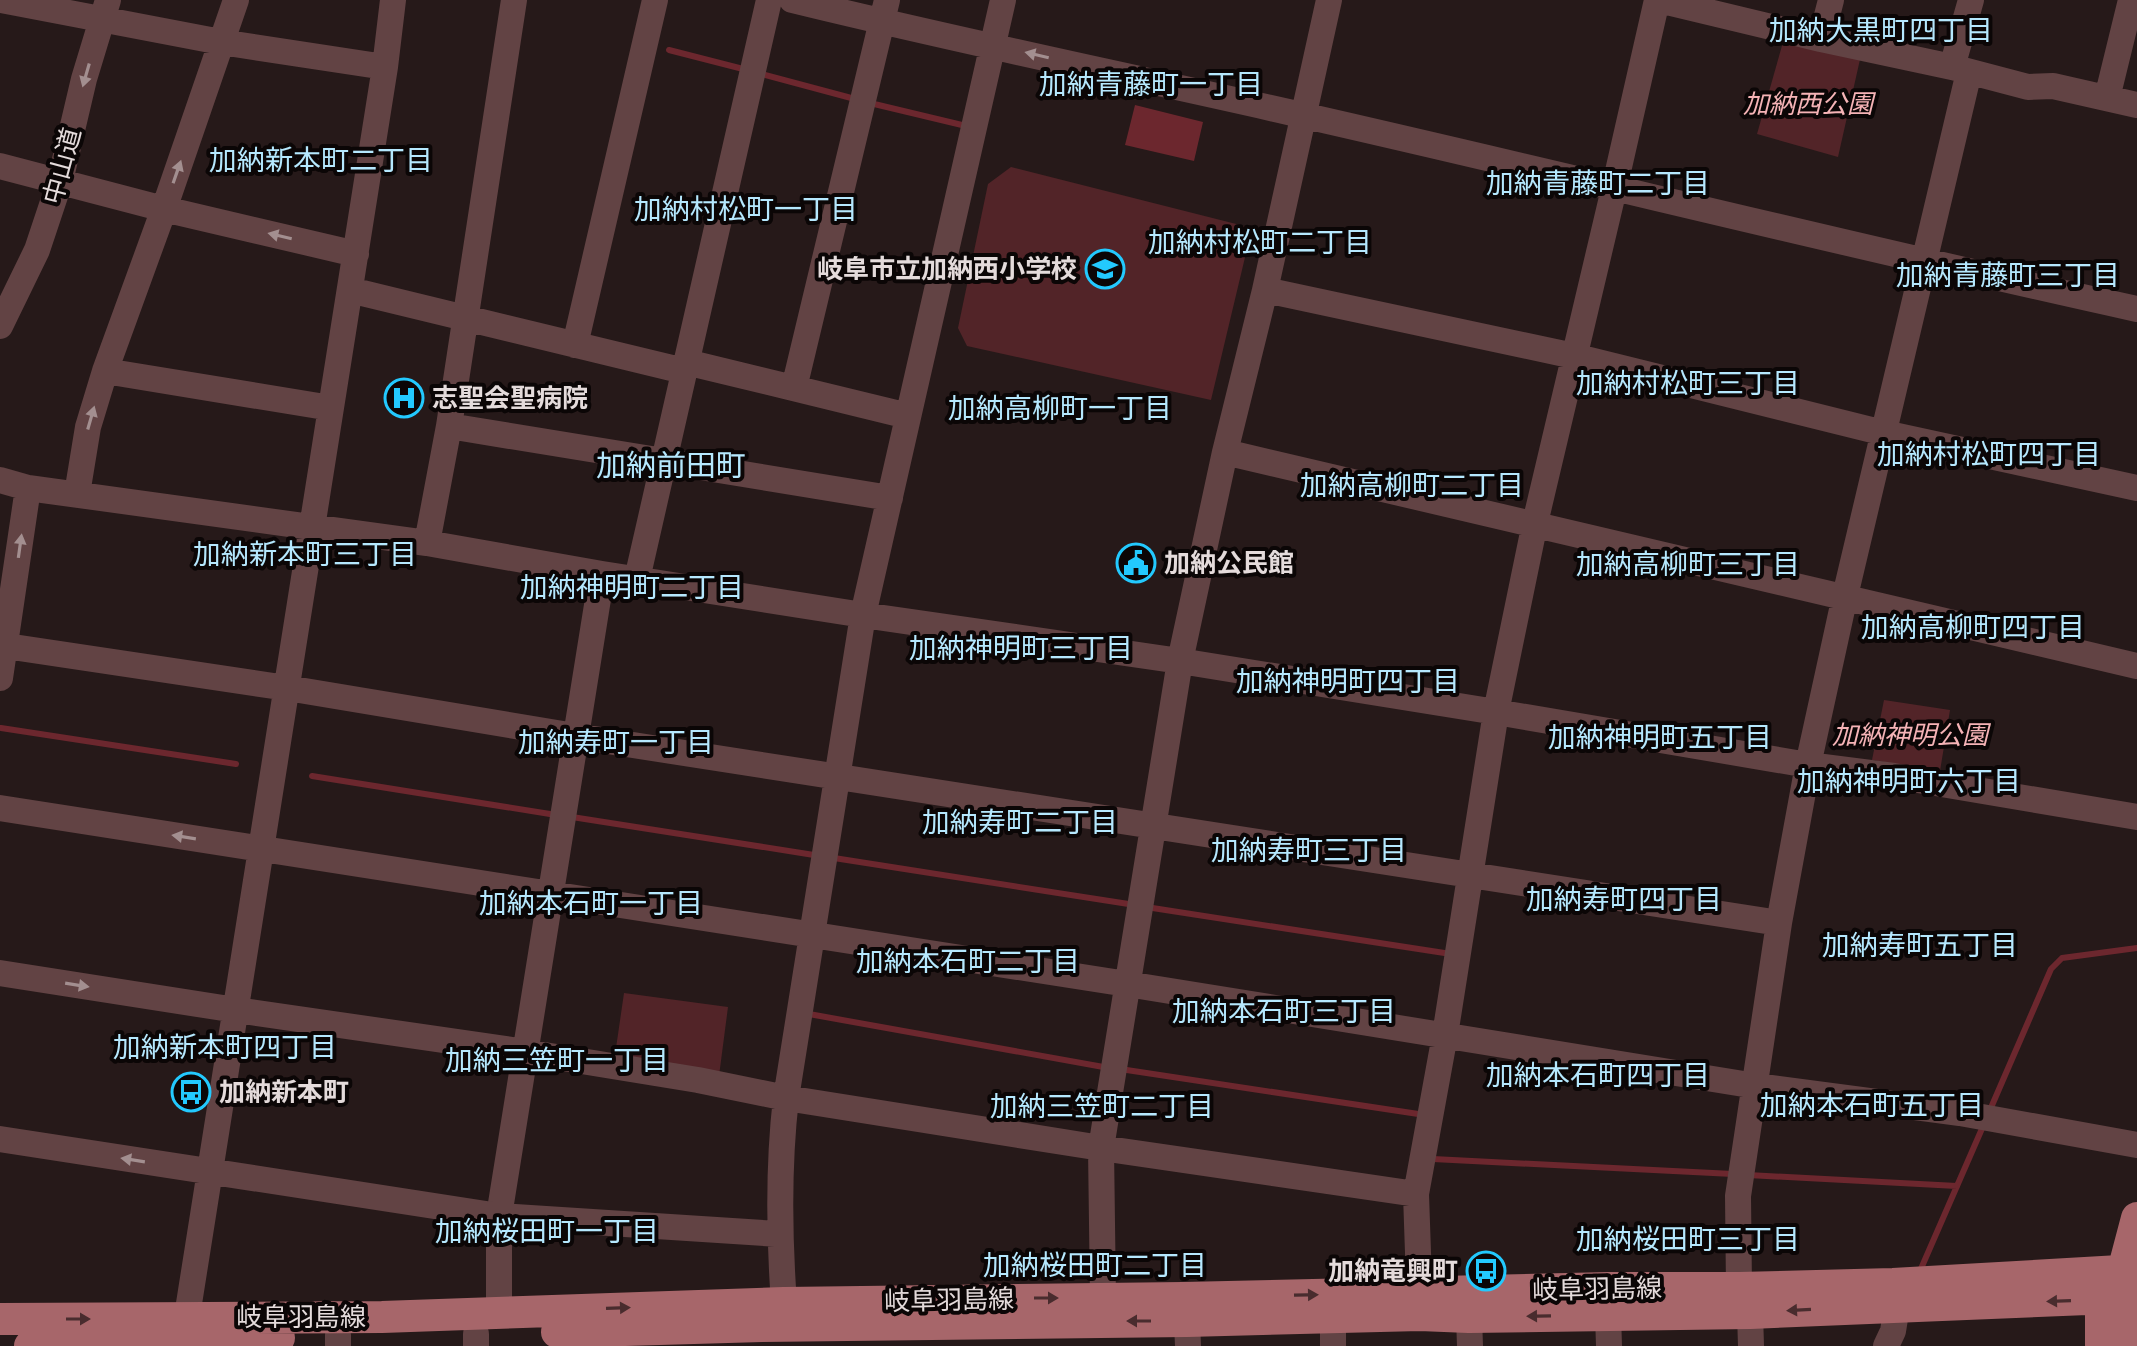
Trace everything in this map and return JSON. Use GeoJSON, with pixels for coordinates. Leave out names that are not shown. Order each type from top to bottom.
{"type":"FeatureCollection","features":[{"type":"Feature","properties":{"kind":"main road"},"geometry":{"type":"LineString","coordinates":[[2127,1346],[2125,1287],[2137,1218]]}},
{"type":"Feature","properties":{"kind":"main road","name":"岐阜羽島線"},"geometry":{"type":"LineString","coordinates":[[0,1319],[261,1343],[484,1331],[770,1325],[1042,1334],[1333,1332],[1420,1303],[1470,1332],[1608,1330],[1744,1300],[1893,1284],[2125,1287]]}},
{"type":"Feature","properties":{"kind":"main road","name":"岐阜羽島線"},"geometry":{"type":"LineString","coordinates":[[30,1346],[382,1317],[484,1331],[618,1338],[1103,1298],[1420,1303],[1744,1300],[1897,1306],[2125,1287]]}},
{"type":"Feature","properties":{"kind":"main road"},"geometry":{"type":"LineString","coordinates":[[2101,1346],[2125,1287]]}},
{"type":"Feature","properties":{"kind":"street"},"geometry":{"type":"LineString","coordinates":[[0,6],[2,0],[106,10],[221,42],[385,67]]}},
{"type":"Feature","properties":{"kind":"street"},"geometry":{"type":"LineString","coordinates":[[77,494],[88,427],[105,371],[236,0]]}},
{"type":"Feature","properties":{"kind":"street"},"geometry":{"type":"LineString","coordinates":[[184,1335],[356,254],[393,0]]}},
{"type":"Feature","properties":{"kind":"street"},"geometry":{"type":"LineString","coordinates":[[427,543],[449,426],[514,0]]}},
{"type":"Feature","properties":{"kind":"street"},"geometry":{"type":"LineString","coordinates":[[575,345],[655,0]]}},
{"type":"Feature","properties":{"kind":"street"},"geometry":{"type":"LineString","coordinates":[[637,579],[769,0]]}},
{"type":"Feature","properties":{"kind":"street"},"geometry":{"type":"LineString","coordinates":[[792,0],[884,11],[992,45],[2137,309]]}},
{"type":"Feature","properties":{"kind":"street"},"geometry":{"type":"LineString","coordinates":[[770,1325],[779,1234],[780,1145],[786,1098],[863,615],[1003,0]]}},
{"type":"Feature","properties":{"kind":"street"},"geometry":{"type":"LineString","coordinates":[[1103,1298],[1101,1148],[1180,661],[1329,0]]}},
{"type":"Feature","properties":{"kind":"street"},"geometry":{"type":"LineString","coordinates":[[1420,1303],[1416,1194],[1445,1035],[1496,712],[1535,523],[1658,0],[2028,87],[2053,86],[2137,105]]}},
{"type":"Feature","properties":{"kind":"street"},"geometry":{"type":"LineString","coordinates":[[1821,39],[1831,0]]}},
{"type":"Feature","properties":{"kind":"street"},"geometry":{"type":"LineString","coordinates":[[1751,1346],[1744,1300],[1738,1196],[1779,923],[1808,765],[1923,262],[1971,0]]}},
{"type":"Feature","properties":{"kind":"street"},"geometry":{"type":"LineString","coordinates":[[2107,98],[2131,0]]}},
{"type":"Feature","properties":{"kind":"street","name":"中山道"},"geometry":{"type":"LineString","coordinates":[[0,326],[37,250],[60,181],[84,79],[106,10]]}},
{"type":"Feature","properties":{"kind":"street"},"geometry":{"type":"LineString","coordinates":[[794,388],[884,11]]}},
{"type":"Feature","properties":{"kind":"street"},"geometry":{"type":"LineString","coordinates":[[0,166],[356,254]]}},
{"type":"Feature","properties":{"kind":"street"},"geometry":{"type":"LineString","coordinates":[[350,290],[575,345],[794,388],[908,416]]}},
{"type":"Feature","properties":{"kind":"street"},"geometry":{"type":"LineString","coordinates":[[1265,290],[1574,356],[1884,433],[2137,488]]}},
{"type":"Feature","properties":{"kind":"street"},"geometry":{"type":"LineString","coordinates":[[105,371],[331,408]]}},
{"type":"Feature","properties":{"kind":"street"},"geometry":{"type":"LineString","coordinates":[[449,426],[890,498]]}},
{"type":"Feature","properties":{"kind":"street"},"geometry":{"type":"LineString","coordinates":[[1225,452],[2137,666]]}},
{"type":"Feature","properties":{"kind":"street"},"geometry":{"type":"LineString","coordinates":[[0,480],[28,488],[427,543],[863,615],[1180,661],[2137,817]]}},
{"type":"Feature","properties":{"kind":"street"},"geometry":{"type":"LineString","coordinates":[[0,678],[2,645],[28,488]]}},
{"type":"Feature","properties":{"kind":"street"},"geometry":{"type":"LineString","coordinates":[[484,1331],[499,1216],[602,574]]}},
{"type":"Feature","properties":{"kind":"street"},"geometry":{"type":"LineString","coordinates":[[2,645],[1779,923]]}},
{"type":"Feature","properties":{"kind":"street"},"geometry":{"type":"LineString","coordinates":[[0,808],[1756,1086],[1960,1113],[2137,1145]]}},
{"type":"Feature","properties":{"kind":"street"},"geometry":{"type":"LineString","coordinates":[[0,973],[526,1052],[687,1078],[786,1098],[1101,1148],[1416,1194]]}},
{"type":"Feature","properties":{"kind":"street"},"geometry":{"type":"LineString","coordinates":[[0,1139],[499,1216],[779,1234]]}},
{"type":"Feature","properties":{"kind":"street"},"geometry":{"type":"LineString","coordinates":[[1886,1346],[1893,1331],[1897,1306]]}},
{"type":"Feature","properties":{"kind":"green space","name":"加納西公園"},"geometry":{"type":"Polygon","coordinates":[[[1785,35],[1861,55],[1838,157],[1757,134],[1785,35]]]}},
{"type":"Feature","properties":{"kind":"green space"},"geometry":{"type":"Polygon","coordinates":[[[1011,167],[1252,228],[1211,400],[967,346],[958,328],[988,184],[1011,167]]]}},
{"type":"Feature","properties":{"kind":"green space","name":"加納神明公園"},"geometry":{"type":"Polygon","coordinates":[[[1884,700],[1950,710],[1940,771],[1872,760],[1884,700]]]}},
{"type":"Feature","properties":{"kind":"green space"},"geometry":{"type":"Polygon","coordinates":[[[624,993],[728,1007],[719,1076],[615,1055],[624,993]]]}},
{"type":"Feature","properties":{"kind":"shaded area"},"geometry":{"type":"Polygon","coordinates":[[[1135,105],[1203,122],[1194,161],[1125,145],[1135,105]]]}},
{"type":"Feature","properties":{"kind":"waterway"},"geometry":{"type":"LineString","coordinates":[[669,50],[747,70]]}},
{"type":"Feature","properties":{"kind":"waterway"},"geometry":{"type":"LineString","coordinates":[[758,73],[855,99]]}},
{"type":"Feature","properties":{"kind":"waterway"},"geometry":{"type":"LineString","coordinates":[[870,103],[962,125]]}},
{"type":"Feature","properties":{"kind":"waterway"},"geometry":{"type":"LineString","coordinates":[[1,728],[236,764]]}},
{"type":"Feature","properties":{"kind":"waterway"},"geometry":{"type":"LineString","coordinates":[[312,776],[550,814]]}},
{"type":"Feature","properties":{"kind":"waterway"},"geometry":{"type":"LineString","coordinates":[[572,817],[814,855]]}},
{"type":"Feature","properties":{"kind":"waterway"},"geometry":{"type":"LineString","coordinates":[[834,858],[1135,905]]}},
{"type":"Feature","properties":{"kind":"waterway"},"geometry":{"type":"LineString","coordinates":[[1146,907],[1451,954]]}},
{"type":"Feature","properties":{"kind":"waterway"},"geometry":{"type":"LineString","coordinates":[[1990,1110],[2051,969],[2062,958],[2137,948]]}},
{"type":"Feature","properties":{"kind":"waterway"},"geometry":{"type":"LineString","coordinates":[[809,1014],[1109,1068]]}},
{"type":"Feature","properties":{"kind":"waterway"},"geometry":{"type":"LineString","coordinates":[[1120,1069],[1425,1115]]}},
{"type":"Feature","properties":{"kind":"waterway"},"geometry":{"type":"LineString","coordinates":[[1920,1271],[1984,1124]]}},
{"type":"Feature","properties":{"kind":"waterway"},"geometry":{"type":"LineString","coordinates":[[1433,1159],[1733,1174]]}},
{"type":"Feature","properties":{"kind":"waterway"},"geometry":{"type":"LineString","coordinates":[[1748,1175],[1957,1186]]}},
{"type":"Feature","properties":{"kind":"place","name":"岐阜市立加納西小学校"},"geometry":{"type":"Point","coordinates":[1105,269]}},
{"type":"Feature","properties":{"kind":"place","name":"志聖会聖病院"},"geometry":{"type":"Point","coordinates":[404,398]}},
{"type":"Feature","properties":{"kind":"place","name":"加納公民館"},"geometry":{"type":"Point","coordinates":[1136,563]}},
{"type":"Feature","properties":{"kind":"place","name":"加納新本町"},"geometry":{"type":"Point","coordinates":[191,1092]}},
{"type":"Feature","properties":{"kind":"place","name":"加納竜興町"},"geometry":{"type":"Point","coordinates":[1486,1271]}},
{"type":"Feature","properties":{"kind":"district","name":"加納大黒町四丁目"},"geometry":{"type":"Point","coordinates":[1881,30]}},
{"type":"Feature","properties":{"kind":"district","name":"加納青藤町一丁目"},"geometry":{"type":"Point","coordinates":[1151,84]}},
{"type":"Feature","properties":{"kind":"district","name":"加納新本町二丁目"},"geometry":{"type":"Point","coordinates":[321,160]}},
{"type":"Feature","properties":{"kind":"district","name":"加納青藤町二丁目"},"geometry":{"type":"Point","coordinates":[1598,183]}},
{"type":"Feature","properties":{"kind":"district","name":"加納村松町一丁目"},"geometry":{"type":"Point","coordinates":[746,209]}},
{"type":"Feature","properties":{"kind":"district","name":"加納村松町二丁目"},"geometry":{"type":"Point","coordinates":[1260,242]}},
{"type":"Feature","properties":{"kind":"district","name":"加納青藤町三丁目"},"geometry":{"type":"Point","coordinates":[2008,275]}},
{"type":"Feature","properties":{"kind":"district","name":"加納村松町三丁目"},"geometry":{"type":"Point","coordinates":[1688,383]}},
{"type":"Feature","properties":{"kind":"district","name":"加納高柳町一丁目"},"geometry":{"type":"Point","coordinates":[1060,408]}},
{"type":"Feature","properties":{"kind":"district","name":"加納村松町四丁目"},"geometry":{"type":"Point","coordinates":[1989,454]}},
{"type":"Feature","properties":{"kind":"district","name":"加納前田町"},"geometry":{"type":"Point","coordinates":[671,466]}},
{"type":"Feature","properties":{"kind":"district","name":"加納高柳町二丁目"},"geometry":{"type":"Point","coordinates":[1412,485]}},
{"type":"Feature","properties":{"kind":"district","name":"加納新本町三丁目"},"geometry":{"type":"Point","coordinates":[305,554]}},
{"type":"Feature","properties":{"kind":"district","name":"加納高柳町三丁目"},"geometry":{"type":"Point","coordinates":[1688,564]}},
{"type":"Feature","properties":{"kind":"district","name":"加納神明町二丁目"},"geometry":{"type":"Point","coordinates":[632,587]}},
{"type":"Feature","properties":{"kind":"district","name":"加納高柳町四丁目"},"geometry":{"type":"Point","coordinates":[1973,627]}},
{"type":"Feature","properties":{"kind":"district","name":"加納神明町三丁目"},"geometry":{"type":"Point","coordinates":[1021,648]}},
{"type":"Feature","properties":{"kind":"district","name":"加納神明町四丁目"},"geometry":{"type":"Point","coordinates":[1348,681]}},
{"type":"Feature","properties":{"kind":"district","name":"加納神明町五丁目"},"geometry":{"type":"Point","coordinates":[1660,737]}},
{"type":"Feature","properties":{"kind":"district","name":"加納寿町一丁目"},"geometry":{"type":"Point","coordinates":[616,742]}},
{"type":"Feature","properties":{"kind":"district","name":"加納神明町六丁目"},"geometry":{"type":"Point","coordinates":[1909,781]}},
{"type":"Feature","properties":{"kind":"district","name":"加納寿町二丁目"},"geometry":{"type":"Point","coordinates":[1020,822]}},
{"type":"Feature","properties":{"kind":"district","name":"加納寿町三丁目"},"geometry":{"type":"Point","coordinates":[1309,850]}},
{"type":"Feature","properties":{"kind":"district","name":"加納寿町四丁目"},"geometry":{"type":"Point","coordinates":[1624,899]}},
{"type":"Feature","properties":{"kind":"district","name":"加納本石町一丁目"},"geometry":{"type":"Point","coordinates":[591,903]}},
{"type":"Feature","properties":{"kind":"district","name":"加納寿町五丁目"},"geometry":{"type":"Point","coordinates":[1920,945]}},
{"type":"Feature","properties":{"kind":"district","name":"加納本石町二丁目"},"geometry":{"type":"Point","coordinates":[968,961]}},
{"type":"Feature","properties":{"kind":"district","name":"加納本石町三丁目"},"geometry":{"type":"Point","coordinates":[1284,1011]}},
{"type":"Feature","properties":{"kind":"district","name":"加納新本町四丁目"},"geometry":{"type":"Point","coordinates":[225,1047]}},
{"type":"Feature","properties":{"kind":"district","name":"加納三笠町一丁目"},"geometry":{"type":"Point","coordinates":[557,1060]}},
{"type":"Feature","properties":{"kind":"district","name":"加納本石町四丁目"},"geometry":{"type":"Point","coordinates":[1598,1075]}},
{"type":"Feature","properties":{"kind":"district","name":"加納本石町五丁目"},"geometry":{"type":"Point","coordinates":[1872,1105]}},
{"type":"Feature","properties":{"kind":"district","name":"加納三笠町二丁目"},"geometry":{"type":"Point","coordinates":[1102,1106]}},
{"type":"Feature","properties":{"kind":"district","name":"加納桜田町一丁目"},"geometry":{"type":"Point","coordinates":[547,1231]}},
{"type":"Feature","properties":{"kind":"district","name":"加納桜田町三丁目"},"geometry":{"type":"Point","coordinates":[1688,1239]}},
{"type":"Feature","properties":{"kind":"district","name":"加納桜田町二丁目"},"geometry":{"type":"Point","coordinates":[1095,1265]}}]}
